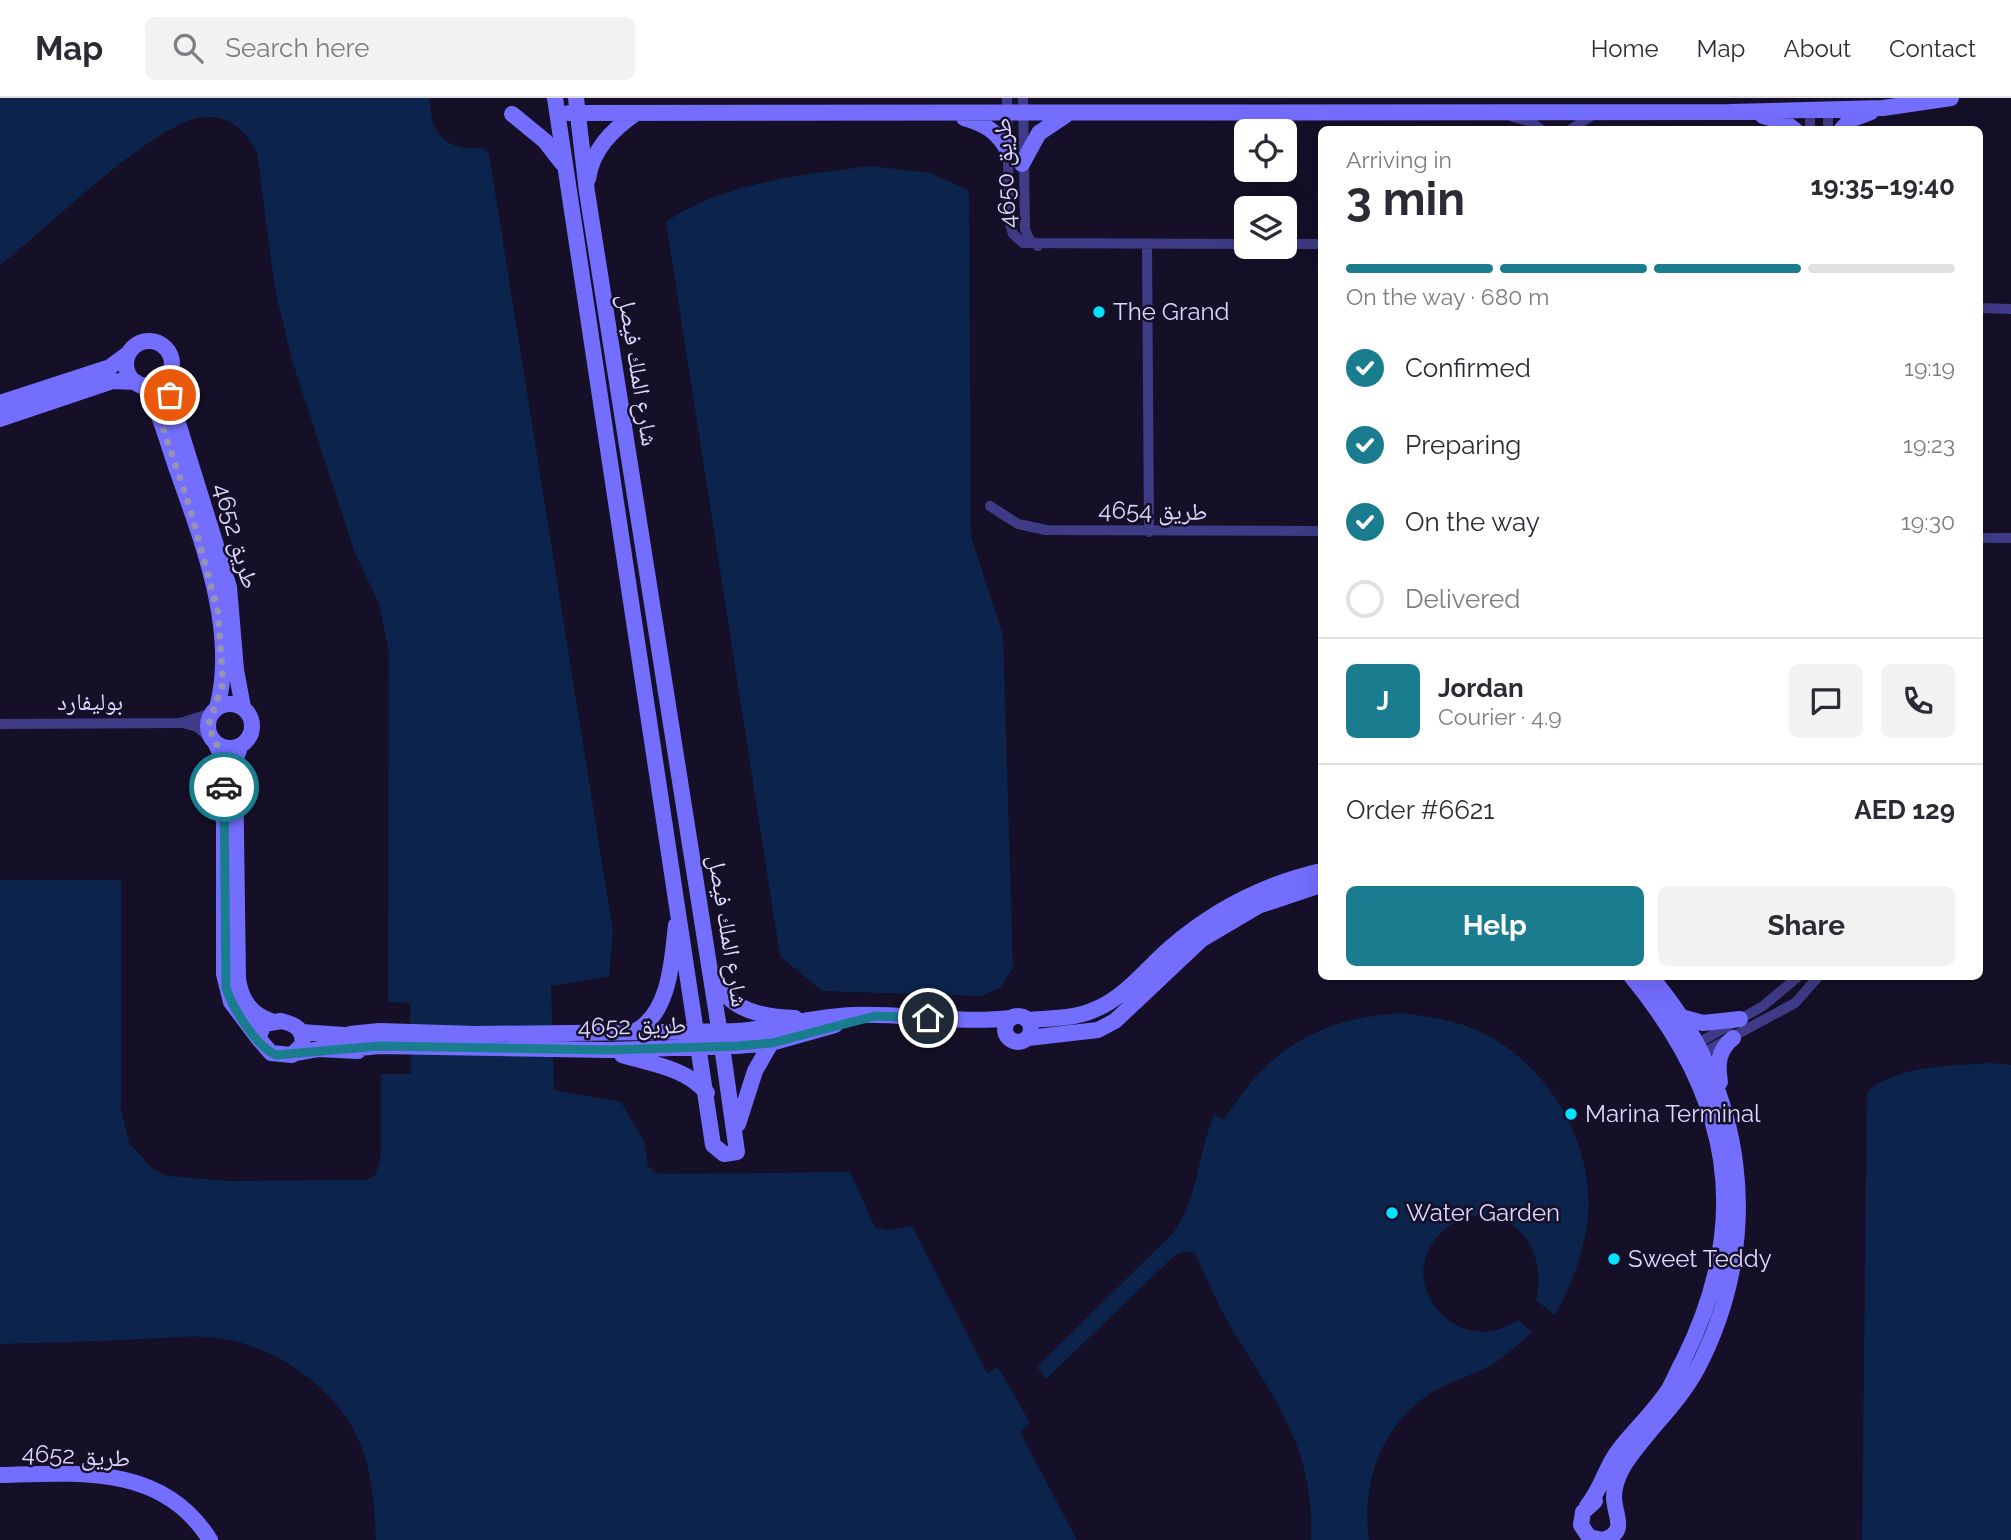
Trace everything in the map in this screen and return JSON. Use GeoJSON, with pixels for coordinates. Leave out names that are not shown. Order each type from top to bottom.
{"type":"FeatureCollection","features":[{"type":"Feature","properties":{"kind":"street"},"geometry":{"type":"LineString","coordinates":[[1845,126],[1850,120],[1884,108],[1951,98]]}},
{"type":"Feature","properties":{"kind":"street"},"geometry":{"type":"LineString","coordinates":[[556,106],[577,106],[635,114],[948,114],[1015,106],[1068,114],[1737,112],[1811,101],[1884,108]]}},
{"type":"Feature","properties":{"kind":"street"},"geometry":{"type":"LineString","coordinates":[[1810,126],[1811,101]]}},
{"type":"Feature","properties":{"kind":"street"},"geometry":{"type":"LineString","coordinates":[[1828,104],[1828,126]]}},
{"type":"Feature","properties":{"kind":"street","name":"شارع الملك فيصل"},"geometry":{"type":"LineString","coordinates":[[556,106],[562,163],[715,1150],[724,1154],[737,1152],[736,1141],[710,959],[587,192],[577,106]]}},
{"type":"Feature","properties":{"kind":"street","name":"طريق 4650"},"geometry":{"type":"LineString","coordinates":[[1015,106],[1007,151],[1010,228],[1018,240],[1038,246]]}},
{"type":"Feature","properties":{"kind":"street","name":"طريق 4650"},"geometry":{"type":"LineString","coordinates":[[1015,106],[1022,164],[1025,229],[1029,239],[1038,246]]}},
{"type":"Feature","properties":{"kind":"street"},"geometry":{"type":"LineString","coordinates":[[1737,112],[1774,118],[1788,126]]}},
{"type":"Feature","properties":{"kind":"street"},"geometry":{"type":"LineString","coordinates":[[1493,113],[1531,122],[1536,126]]}},
{"type":"Feature","properties":{"kind":"street"},"geometry":{"type":"LineString","coordinates":[[1574,126],[1582,119],[1597,113]]}},
{"type":"Feature","properties":{"kind":"street"},"geometry":{"type":"LineString","coordinates":[[512,114],[545,141],[562,163]]}},
{"type":"Feature","properties":{"kind":"street"},"geometry":{"type":"LineString","coordinates":[[587,192],[589,173],[601,147],[619,125],[635,114]]}},
{"type":"Feature","properties":{"kind":"street"},"geometry":{"type":"LineString","coordinates":[[948,114],[988,127],[1000,137],[1007,151]]}},
{"type":"Feature","properties":{"kind":"street"},"geometry":{"type":"LineString","coordinates":[[1022,164],[1039,133],[1068,114]]}},
{"type":"Feature","properties":{"kind":"street"},"geometry":{"type":"LineString","coordinates":[[1038,246],[1234,244]]}},
{"type":"Feature","properties":{"kind":"street"},"geometry":{"type":"LineString","coordinates":[[1297,244],[1318,244]]}},
{"type":"Feature","properties":{"kind":"street"},"geometry":{"type":"LineString","coordinates":[[1147,245],[1149,532]]}},
{"type":"Feature","properties":{"kind":"street"},"geometry":{"type":"LineString","coordinates":[[1983,308],[2011,309]]}},
{"type":"Feature","properties":{"kind":"street"},"geometry":{"type":"LineString","coordinates":[[0,403],[110,367],[142,342],[159,343],[166,347],[172,365],[165,380],[158,385],[113,381],[0,419]]}},
{"type":"Feature","properties":{"kind":"street"},"geometry":{"type":"LineString","coordinates":[[129,353],[127,370],[139,384]]}},
{"type":"Feature","properties":{"kind":"street","name":"طريق 4652"},"geometry":{"type":"LineString","coordinates":[[165,380],[229,587],[236,670],[243,707]]}},
{"type":"Feature","properties":{"kind":"street","name":"طريق 4652"},"geometry":{"type":"LineString","coordinates":[[139,384],[159,416],[213,588],[223,670],[214,710]]}},
{"type":"Feature","properties":{"kind":"street","name":"طريق 4654"},"geometry":{"type":"LineString","coordinates":[[990,506],[1008,519],[1037,529],[1149,532],[1318,531]]}},
{"type":"Feature","properties":{"kind":"street"},"geometry":{"type":"LineString","coordinates":[[1983,538],[2011,538]]}},
{"type":"Feature","properties":{"kind":"street"},"geometry":{"type":"LineString","coordinates":[[234,704],[243,707],[250,714],[252,733],[240,747],[235,761],[238,979],[247,1004],[257,1015],[271,1021],[287,1022],[301,1032],[302,1045],[297,1053],[276,1055],[266,1050],[231,1002],[224,974],[224,761],[208,726],[214,710],[234,704]]}},
{"type":"Feature","properties":{"kind":"street","name":"بوليفارد"},"geometry":{"type":"LineString","coordinates":[[180,723],[214,710]]}},
{"type":"Feature","properties":{"kind":"street","name":"بوليفارد"},"geometry":{"type":"LineString","coordinates":[[0,724],[180,723],[197,727],[213,740]]}},
{"type":"Feature","properties":{"kind":"street"},"geometry":{"type":"LineString","coordinates":[[213,740],[222,747],[240,747]]}},
{"type":"Feature","properties":{"kind":"street"},"geometry":{"type":"LineString","coordinates":[[1318,872],[1251,893],[1225,908],[1196,927],[1116,997],[1097,1009],[1077,1015],[1028,1020],[1022,1016],[1008,1024],[1014,1041],[1098,1030],[1115,1021],[1202,939],[1258,906],[1318,886]]}},
{"type":"Feature","properties":{"kind":"street"},"geometry":{"type":"LineString","coordinates":[[634,1032],[646,1026],[653,1018],[665,988],[671,964],[678,904]]}},
{"type":"Feature","properties":{"kind":"street"},"geometry":{"type":"LineString","coordinates":[[710,959],[719,987],[727,998],[745,1010],[765,1016],[819,1019]]}},
{"type":"Feature","properties":{"kind":"street"},"geometry":{"type":"LineString","coordinates":[[1634,980],[1693,1052],[1724,1105]]}},
{"type":"Feature","properties":{"kind":"street"},"geometry":{"type":"LineString","coordinates":[[1653,980],[1681,1017],[1693,1052],[1710,1111],[1724,1176],[1724,1220],[1716,1279],[1695,1338],[1668,1389],[1617,1452],[1605,1470],[1596,1496],[1582,1513],[1581,1525],[1589,1537],[1602,1540],[1615,1534],[1619,1528],[1616,1480],[1696,1371],[1709,1345],[1729,1284],[1736,1243],[1738,1200],[1734,1146],[1724,1105],[1718,1060],[1724,1046],[1732,1038]]}},
{"type":"Feature","properties":{"kind":"street"},"geometry":{"type":"LineString","coordinates":[[1693,1052],[1790,987],[1796,980]]}},
{"type":"Feature","properties":{"kind":"street"},"geometry":{"type":"LineString","coordinates":[[1693,1052],[1732,1038],[1795,1003],[1815,980]]}},
{"type":"Feature","properties":{"kind":"street","name":"طريق 4652"},"geometry":{"type":"LineString","coordinates":[[388,1041],[600,1050],[700,1047],[721,1038],[763,1029],[850,1015],[1008,1024]]}},
{"type":"Feature","properties":{"kind":"street","name":"طريق 4652"},"geometry":{"type":"LineString","coordinates":[[301,1032],[350,1041],[388,1041],[697,1030],[721,1038],[772,1043],[875,1016]]}},
{"type":"Feature","properties":{"kind":"street"},"geometry":{"type":"LineString","coordinates":[[1681,1017],[1703,1023],[1740,1019]]}},
{"type":"Feature","properties":{"kind":"street"},"geometry":{"type":"LineString","coordinates":[[1028,1020],[1031,1031],[1028,1038]]}},
{"type":"Feature","properties":{"kind":"street"},"geometry":{"type":"LineString","coordinates":[[258,1038],[261,1026],[271,1021]]}},
{"type":"Feature","properties":{"kind":"street","name":"طريق 4652"},"geometry":{"type":"LineString","coordinates":[[297,1053],[350,1041]]}},
{"type":"Feature","properties":{"kind":"street"},"geometry":{"type":"LineString","coordinates":[[736,1141],[747,1090],[772,1043]]}},
{"type":"Feature","properties":{"kind":"street"},"geometry":{"type":"LineString","coordinates":[[600,1050],[691,1077],[707,1093]]}},
{"type":"Feature","properties":{"kind":"street","name":"طريق 4652"},"geometry":{"type":"LineString","coordinates":[[0,1475],[52,1474],[137,1481],[160,1490],[181,1505],[198,1520],[211,1540]]}},
{"type":"Feature","properties":{"kind":"street"},"geometry":{"type":"LineString","coordinates":[[1587,1506],[1602,1501],[1616,1508]]}},
{"type":"Feature","properties":{"kind":"water"},"geometry":{"type":"Polygon","coordinates":[[[0,98],[430,98],[433,122],[442,138],[459,146],[483,148],[489,154],[613,932],[609,976],[551,986],[554,1090],[621,1102],[644,1141],[648,1166],[658,1174],[850,1172],[875,1227],[888,1230],[912,1226],[987,1373],[998,1367],[1030,1423],[1020,1432],[1077,1540],[376,1540],[370,1477],[364,1453],[349,1422],[321,1388],[304,1374],[265,1351],[224,1339],[204,1337],[0,1344],[0,880],[121,880],[121,1109],[129,1143],[152,1168],[167,1176],[228,1181],[367,1180],[376,1174],[381,1155],[381,1074],[411,1074],[410,1003],[388,1002],[389,651],[379,604],[355,553],[292,360],[275,289],[257,152],[242,131],[220,118],[203,117],[181,124],[128,158],[0,265],[0,98]]]}},
{"type":"Feature","properties":{"kind":"water"},"geometry":{"type":"Polygon","coordinates":[[[871,166],[930,173],[969,190],[971,537],[1003,635],[1013,968],[1000,988],[981,996],[822,991],[780,956],[666,222],[688,209],[737,189],[792,177],[871,166]]]}},
{"type":"Feature","properties":{"kind":"water"},"geometry":{"type":"Polygon","coordinates":[[[1406,1013],[1474,1029],[1500,1043],[1524,1061],[1545,1084],[1562,1109],[1575,1136],[1584,1165],[1588,1195],[1587,1225],[1575,1272],[1555,1315],[1536,1300],[1539,1277],[1535,1256],[1526,1239],[1513,1226],[1497,1217],[1479,1215],[1460,1220],[1442,1232],[1428,1252],[1423,1272],[1427,1292],[1438,1310],[1453,1324],[1473,1331],[1495,1330],[1518,1320],[1532,1332],[1490,1366],[1431,1393],[1399,1422],[1387,1439],[1372,1477],[1367,1519],[1369,1540],[1311,1540],[1306,1477],[1288,1424],[1223,1314],[1195,1253],[1186,1251],[1175,1255],[1046,1379],[1037,1367],[1173,1233],[1188,1206],[1214,1115],[1224,1120],[1259,1073],[1300,1041],[1323,1029],[1348,1021],[1406,1013]]]}},
{"type":"Feature","properties":{"kind":"water"},"geometry":{"type":"Polygon","coordinates":[[[1992,1063],[2011,1065],[2011,1540],[1862,1540],[1867,1092],[1894,1076],[1910,1071],[1992,1063]]]}},
{"type":"Feature","properties":{"kind":"way so far"},"geometry":{"type":"LineString","coordinates":[[170,395],[165,380],[158,385],[143,386],[159,416],[190,508],[218,612],[223,683],[217,708],[209,719],[208,732],[223,757],[224,787]]}},
{"type":"Feature","properties":{"kind":"place","name":"The Grand"},"geometry":{"type":"Point","coordinates":[1099,312]}},
{"type":"Feature","properties":{"kind":"place","name":"Marina Terminal"},"geometry":{"type":"Point","coordinates":[1571,1114]}},
{"type":"Feature","properties":{"kind":"place","name":"Water Garden"},"geometry":{"type":"Point","coordinates":[1392,1213]}},
{"type":"Feature","properties":{"kind":"place","name":"Sweet Teddy"},"geometry":{"type":"Point","coordinates":[1614,1259]}},
{"type":"Feature","properties":{"kind":"route"},"geometry":{"type":"LineString","coordinates":[[224,787],[226,988],[239,1014],[266,1050],[276,1055],[288,1056],[314,1049],[379,1046],[476,1050],[737,1046],[772,1043],[875,1016],[928,1018]]}}]}
